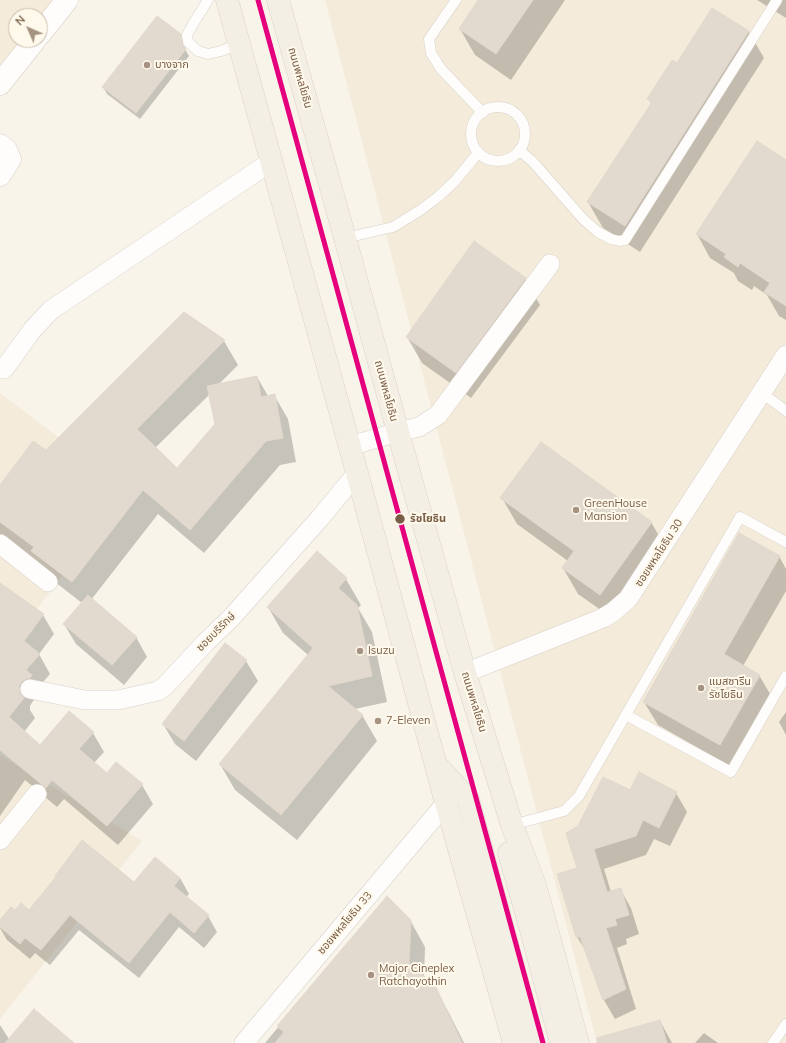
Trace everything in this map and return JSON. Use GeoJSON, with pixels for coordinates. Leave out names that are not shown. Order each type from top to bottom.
{"type":"FeatureCollection","features":[{"type":"Feature","properties":{"kind":"main road"},"geometry":{"type":"LineString","coordinates":[[227,0],[350,446],[446,803],[514,1043]]}},
{"type":"Feature","properties":{"kind":"main road","name":"ถนนพหลโยธิน"},"geometry":{"type":"LineString","coordinates":[[278,0],[465,673],[512,825],[535,885],[578,1043]]}},
{"type":"Feature","properties":{"kind":"main road"},"geometry":{"type":"LineString","coordinates":[[436,765],[468,799],[534,1043]]}},
{"type":"Feature","properties":{"kind":"main road","name":"ถนนพหลโยธิน"},"geometry":{"type":"LineString","coordinates":[[498,780],[498,818],[531,930],[561,1043]]}},
{"type":"Feature","properties":{"kind":"street"},"geometry":{"type":"LineString","coordinates":[[48,24],[67,0]]}},
{"type":"Feature","properties":{"kind":"street"},"geometry":{"type":"LineString","coordinates":[[0,84],[29,48]]}},
{"type":"Feature","properties":{"kind":"street"},"geometry":{"type":"LineString","coordinates":[[0,145],[6,150],[10,159],[0,175]]}},
{"type":"Feature","properties":{"kind":"street"},"geometry":{"type":"LineString","coordinates":[[4,369],[33,330],[51,310],[272,161]]}},
{"type":"Feature","properties":{"kind":"street"},"geometry":{"type":"LineString","coordinates":[[350,446],[419,427],[438,415],[550,264]]}},
{"type":"Feature","properties":{"kind":"street","name":"ซอยพหลโยธิน 30"},"geometry":{"type":"LineString","coordinates":[[465,673],[603,618],[613,612],[628,599],[786,354]]}},
{"type":"Feature","properties":{"kind":"street","name":"ซอยบริรักษ์"},"geometry":{"type":"LineString","coordinates":[[30,688],[84,700],[118,700],[158,691],[164,687],[206,642],[231,618],[320,518],[357,472]]}},
{"type":"Feature","properties":{"kind":"street"},"geometry":{"type":"LineString","coordinates":[[0,544],[48,582]]}},
{"type":"Feature","properties":{"kind":"street"},"geometry":{"type":"LineString","coordinates":[[0,840],[37,794]]}},
{"type":"Feature","properties":{"kind":"street","name":"ซอยพหลโยธิน 33"},"geometry":{"type":"LineString","coordinates":[[244,1043],[446,803]]}},
{"type":"Feature","properties":{"kind":"lane"},"geometry":{"type":"LineString","coordinates":[[208,0],[187,35],[188,42],[198,51],[208,54],[239,44]]}},
{"type":"Feature","properties":{"kind":"lane"},"geometry":{"type":"LineString","coordinates":[[456,0],[429,39],[431,53],[441,69],[483,112]]}},
{"type":"Feature","properties":{"kind":"lane"},"geometry":{"type":"LineString","coordinates":[[519,150],[533,162],[583,219],[598,232],[611,239],[619,241],[625,240],[777,0]]}},
{"type":"Feature","properties":{"kind":"lane"},"geometry":{"type":"LineString","coordinates":[[498,107],[509,109],[523,124],[525,135],[523,145],[516,154],[507,160],[497,162],[487,160],[478,153],[472,145],[470,134],[472,124],[483,112],[487,109],[498,107]]}},
{"type":"Feature","properties":{"kind":"lane"},"geometry":{"type":"LineString","coordinates":[[345,238],[393,227],[419,211],[438,198],[455,181],[478,153]]}},
{"type":"Feature","properties":{"kind":"lane"},"geometry":{"type":"LineString","coordinates":[[762,393],[786,411]]}},
{"type":"Feature","properties":{"kind":"lane"},"geometry":{"type":"LineString","coordinates":[[512,825],[564,811],[579,796],[740,516],[786,542]]}},
{"type":"Feature","properties":{"kind":"lane"},"geometry":{"type":"LineString","coordinates":[[626,715],[731,772],[786,676]]}},
{"type":"Feature","properties":{"kind":"lane"},"geometry":{"type":"LineString","coordinates":[[773,1043],[786,1024]]}},
{"type":"Feature","properties":{"kind":"shaded area"},"geometry":{"type":"Polygon","coordinates":[[[0,0],[54,0],[47,8],[8,8],[8,48],[15,48],[0,66],[0,0]]]}},
{"type":"Feature","properties":{"kind":"shaded area"},"geometry":{"type":"Polygon","coordinates":[[[325,0],[786,0],[786,1043],[597,1043],[325,0]]]}},
{"type":"Feature","properties":{"kind":"shaded area"},"geometry":{"type":"Polygon","coordinates":[[[0,393],[129,491],[0,656],[0,393]]]}},
{"type":"Feature","properties":{"kind":"shaded area"},"geometry":{"type":"Polygon","coordinates":[[[0,755],[142,841],[0,1019],[0,755]]]}},
{"type":"Feature","properties":{"kind":"building"},"geometry":{"type":"Polygon","coordinates":[[[478,0],[533,0],[496,54],[459,29],[478,0]]]}},
{"type":"Feature","properties":{"kind":"building"},"geometry":{"type":"Polygon","coordinates":[[[712,8],[749,31],[625,226],[587,202],[652,102],[647,99],[672,60],[677,63],[712,8]]]}},
{"type":"Feature","properties":{"kind":"building","name":"บางจาก"},"geometry":{"type":"Polygon","coordinates":[[[157,16],[181,34],[182,43],[186,49],[136,113],[102,87],[157,16]]]}},
{"type":"Feature","properties":{"kind":"building"},"geometry":{"type":"Polygon","coordinates":[[[757,141],[786,160],[786,306],[764,292],[770,283],[740,263],[738,267],[724,257],[726,254],[696,234],[757,141]]]}},
{"type":"Feature","properties":{"kind":"building"},"geometry":{"type":"Polygon","coordinates":[[[474,241],[526,278],[456,373],[406,337],[474,241]]]}},
{"type":"Feature","properties":{"kind":"building"},"geometry":{"type":"Polygon","coordinates":[[[184,312],[225,340],[137,429],[177,468],[215,424],[207,386],[257,376],[261,397],[275,394],[283,438],[266,441],[190,530],[143,490],[72,582],[31,551],[34,547],[0,522],[0,485],[33,441],[46,450],[184,312]]]}},
{"type":"Feature","properties":{"kind":"building","name":"GreenHouse Mansion"},"geometry":{"type":"Polygon","coordinates":[[[541,442],[652,522],[600,595],[562,568],[574,551],[500,498],[541,442]]]}},
{"type":"Feature","properties":{"kind":"building"},"geometry":{"type":"Polygon","coordinates":[[[739,533],[780,556],[724,654],[760,675],[720,745],[643,702],[739,533]]]}},
{"type":"Feature","properties":{"kind":"building"},"geometry":{"type":"Polygon","coordinates":[[[317,551],[347,578],[338,588],[357,605],[372,676],[328,686],[363,715],[281,815],[219,764],[313,648],[267,607],[317,551]]]}},
{"type":"Feature","properties":{"kind":"building"},"geometry":{"type":"Polygon","coordinates":[[[0,583],[44,614],[24,641],[40,654],[26,670],[32,675],[30,678],[22,681],[19,686],[20,693],[24,698],[9,717],[40,745],[69,711],[94,732],[79,749],[107,773],[116,762],[143,784],[107,826],[52,780],[46,788],[0,750],[0,583]]]}},
{"type":"Feature","properties":{"kind":"building"},"geometry":{"type":"Polygon","coordinates":[[[88,595],[137,637],[112,665],[63,624],[88,595]]]}},
{"type":"Feature","properties":{"kind":"building"},"geometry":{"type":"Polygon","coordinates":[[[225,643],[247,660],[184,741],[162,724],[225,643]]]}},
{"type":"Feature","properties":{"kind":"building"},"geometry":{"type":"Polygon","coordinates":[[[639,772],[677,792],[659,828],[643,820],[636,836],[594,849],[607,892],[621,888],[629,915],[615,919],[617,925],[606,928],[626,989],[603,1000],[580,937],[576,937],[557,874],[577,868],[566,833],[578,826],[603,777],[630,790],[639,772]]]}},
{"type":"Feature","properties":{"kind":"building"},"geometry":{"type":"Polygon","coordinates":[[[82,840],[134,882],[155,857],[180,878],[174,886],[209,915],[194,933],[170,912],[129,963],[70,915],[41,950],[25,938],[20,944],[0,927],[0,920],[11,907],[15,910],[21,903],[29,910],[56,877],[55,876],[82,840]]]}},
{"type":"Feature","properties":{"kind":"building","name":"Major Cineplex Ratchayothin"},"geometry":{"type":"Polygon","coordinates":[[[387,896],[411,920],[409,964],[435,985],[462,1043],[275,1043],[284,1032],[277,1026],[387,896]]]}},
{"type":"Feature","properties":{"kind":"building"},"geometry":{"type":"Polygon","coordinates":[[[34,1009],[74,1043],[5,1043],[34,1009]]]}},
{"type":"Feature","properties":{"kind":"building"},"geometry":{"type":"Polygon","coordinates":[[[660,1020],[667,1043],[597,1043],[597,1038],[660,1020]]]}},
{"type":"Feature","properties":{"kind":"transit line"},"geometry":{"type":"LineString","coordinates":[[258,0],[543,1043]]}},
{"type":"Feature","properties":{"kind":"place","name":"บางจาก"},"geometry":{"type":"Point","coordinates":[147,65]}},
{"type":"Feature","properties":{"kind":"place","name":"GreenHouse Mansion"},"geometry":{"type":"Point","coordinates":[576,510]}},
{"type":"Feature","properties":{"kind":"place","name":"รัชโยธิน"},"geometry":{"type":"Point","coordinates":[400,519]}},
{"type":"Feature","properties":{"kind":"place","name":"Isuzu"},"geometry":{"type":"Point","coordinates":[360,651]}},
{"type":"Feature","properties":{"kind":"place","name":"แมสซารีน รัชโยธิน"},"geometry":{"type":"Point","coordinates":[701,688]}},
{"type":"Feature","properties":{"kind":"place","name":"7-Eleven"},"geometry":{"type":"Point","coordinates":[378,721]}},
{"type":"Feature","properties":{"kind":"place","name":"Major Cineplex Ratchayothin"},"geometry":{"type":"Point","coordinates":[371,975]}}]}
